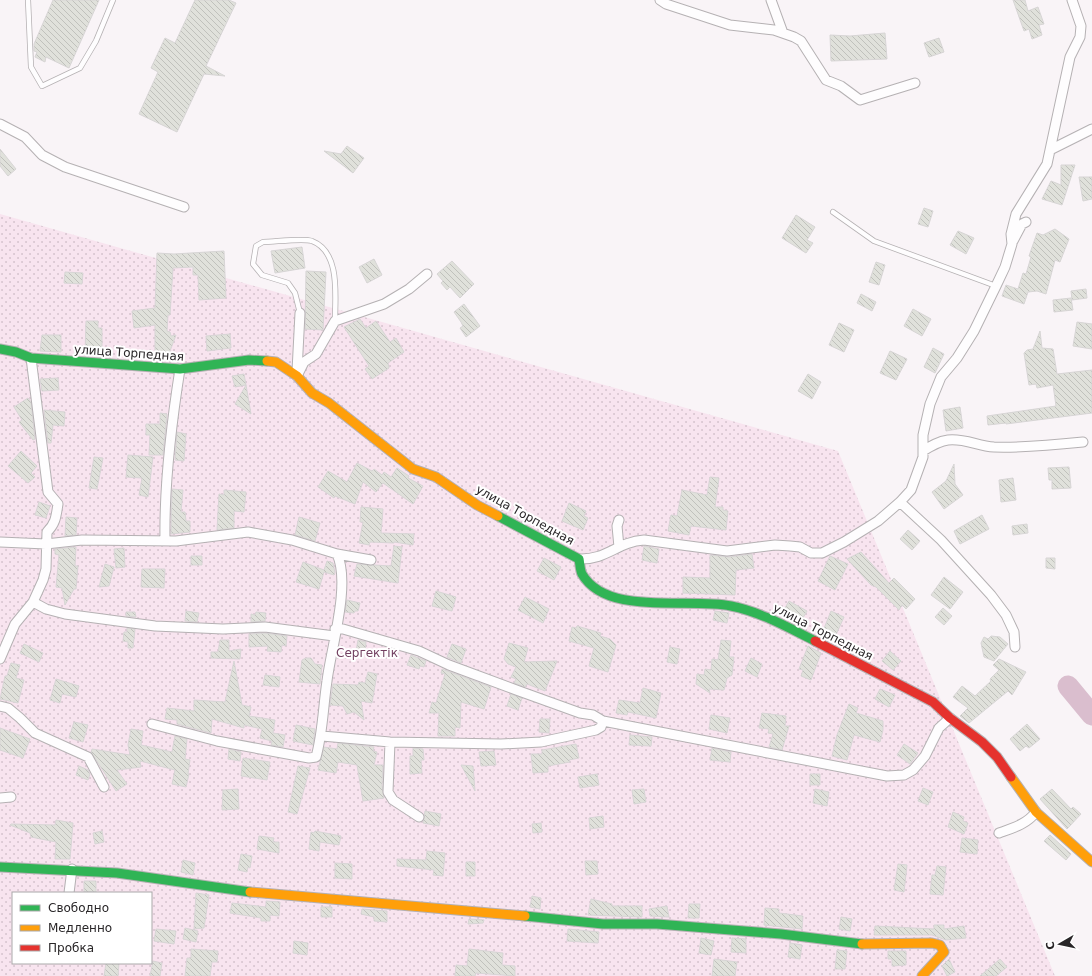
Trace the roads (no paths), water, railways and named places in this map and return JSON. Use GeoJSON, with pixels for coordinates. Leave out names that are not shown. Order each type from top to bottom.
{"type":"FeatureCollection","features":[{"type":"Feature","properties":{"kind":"street"},"geometry":{"type":"LineString","coordinates":[[660,0],[666,4],[730,25],[774,30],[801,41],[826,80],[841,86],[860,100],[916,83]]}},
{"type":"Feature","properties":{"kind":"street"},"geometry":{"type":"LineString","coordinates":[[771,0],[783,33]]}},
{"type":"Feature","properties":{"kind":"street"},"geometry":{"type":"LineString","coordinates":[[1012,244],[1011,234],[1016,214],[1047,164],[1052,149],[1070,57],[1080,37],[1081,26],[1072,0]]}},
{"type":"Feature","properties":{"kind":"street"},"geometry":{"type":"LineString","coordinates":[[0,124],[25,137],[42,155],[66,167],[184,206]]}},
{"type":"Feature","properties":{"kind":"street"},"geometry":{"type":"LineString","coordinates":[[1052,149],[1092,129]]}},
{"type":"Feature","properties":{"kind":"street"},"geometry":{"type":"LineString","coordinates":[[579,559],[597,558],[632,541],[644,540],[701,549],[727,551],[775,545],[800,547],[811,554],[822,553],[844,542],[878,521],[900,502],[911,490],[923,457],[925,421],[938,384],[974,332],[1005,267],[1012,244],[1022,224],[1026,222]]}},
{"type":"Feature","properties":{"kind":"street"},"geometry":{"type":"LineString","coordinates":[[297,376],[304,362],[316,354],[335,321],[384,304],[409,289],[427,274]]}},
{"type":"Feature","properties":{"kind":"street"},"geometry":{"type":"LineString","coordinates":[[297,376],[300,313]]}},
{"type":"Feature","properties":{"kind":"street","name":"улица Торпедная"},"geometry":{"type":"LineString","coordinates":[[0,349],[16,352],[31,358],[180,370],[261,360],[276,362],[297,376],[312,393],[328,403],[413,469],[436,477],[477,504],[579,559],[582,573],[606,594],[621,600],[636,602],[711,602],[731,605],[758,613],[934,702],[950,718],[982,742],[997,757],[1036,812],[1092,862]]}},
{"type":"Feature","properties":{"kind":"street"},"geometry":{"type":"LineString","coordinates":[[0,659],[15,624],[33,602],[46,569],[47,532],[54,525],[57,517],[58,504],[48,492],[31,358]]}},
{"type":"Feature","properties":{"kind":"street"},"geometry":{"type":"LineString","coordinates":[[165,541],[164,522],[171,425],[180,370]]}},
{"type":"Feature","properties":{"kind":"street"},"geometry":{"type":"LineString","coordinates":[[923,451],[932,445],[948,440],[966,440],[980,445],[994,447],[1040,446],[1083,442]]}},
{"type":"Feature","properties":{"kind":"street"},"geometry":{"type":"LineString","coordinates":[[900,502],[941,540],[991,595],[1006,615],[1014,632],[1016,647]]}},
{"type":"Feature","properties":{"kind":"street"},"geometry":{"type":"LineString","coordinates":[[616,523],[619,547]]}},
{"type":"Feature","properties":{"kind":"street"},"geometry":{"type":"LineString","coordinates":[[0,542],[46,544],[82,540],[165,541],[248,532],[292,540],[337,554],[371,560]]}},
{"type":"Feature","properties":{"kind":"street"},"geometry":{"type":"LineString","coordinates":[[152,724],[217,740],[309,758],[316,757],[322,736],[324,698],[341,598],[341,563],[337,554]]}},
{"type":"Feature","properties":{"kind":"street"},"geometry":{"type":"LineString","coordinates":[[33,602],[46,609],[65,614],[155,626],[223,629],[265,627],[335,632],[343,629],[419,651],[519,691],[580,713],[593,716],[603,721],[887,776],[904,775],[913,770],[924,756],[939,728],[950,718]]}},
{"type":"Feature","properties":{"kind":"street"},"geometry":{"type":"LineString","coordinates":[[0,706],[8,708],[35,733],[88,757],[104,787]]}},
{"type":"Feature","properties":{"kind":"street"},"geometry":{"type":"LineString","coordinates":[[322,736],[390,742],[501,744],[541,742],[596,730],[601,727],[603,721]]}},
{"type":"Feature","properties":{"kind":"street"},"geometry":{"type":"LineString","coordinates":[[390,742],[388,792],[393,800],[419,817]]}},
{"type":"Feature","properties":{"kind":"street"},"geometry":{"type":"LineString","coordinates":[[0,798],[11,797]]}},
{"type":"Feature","properties":{"kind":"street"},"geometry":{"type":"LineString","coordinates":[[999,833],[1024,823],[1031,819],[1036,812]]}},
{"type":"Feature","properties":{"kind":"street"},"geometry":{"type":"LineString","coordinates":[[0,868],[117,873],[239,891],[392,903],[603,924],[657,924],[781,934],[861,944],[919,943],[940,945],[944,952],[922,976]]}},
{"type":"Feature","properties":{"kind":"street"},"geometry":{"type":"LineString","coordinates":[[69,892],[72,870]]}},
{"type":"Feature","properties":{"kind":"lane"},"geometry":{"type":"LineString","coordinates":[[28,0],[31,67],[42,86],[80,68],[96,41],[113,0]]}},
{"type":"Feature","properties":{"kind":"lane"},"geometry":{"type":"LineString","coordinates":[[832,212],[874,241],[996,286]]}},
{"type":"Feature","properties":{"kind":"lane"},"geometry":{"type":"LineString","coordinates":[[300,313],[295,293],[288,284],[262,275],[253,264],[256,246],[263,242],[311,241],[320,246],[330,255],[333,270],[335,321]]}},
{"type":"Feature","properties":{"kind":"waterway"},"geometry":{"type":"LineString","coordinates":[[1068,686],[1092,715]]}},
{"type":"Feature","properties":{"kind":"park label","name":"Сергектік"},"geometry":{"type":"Point","coordinates":[367,653]}}]}
